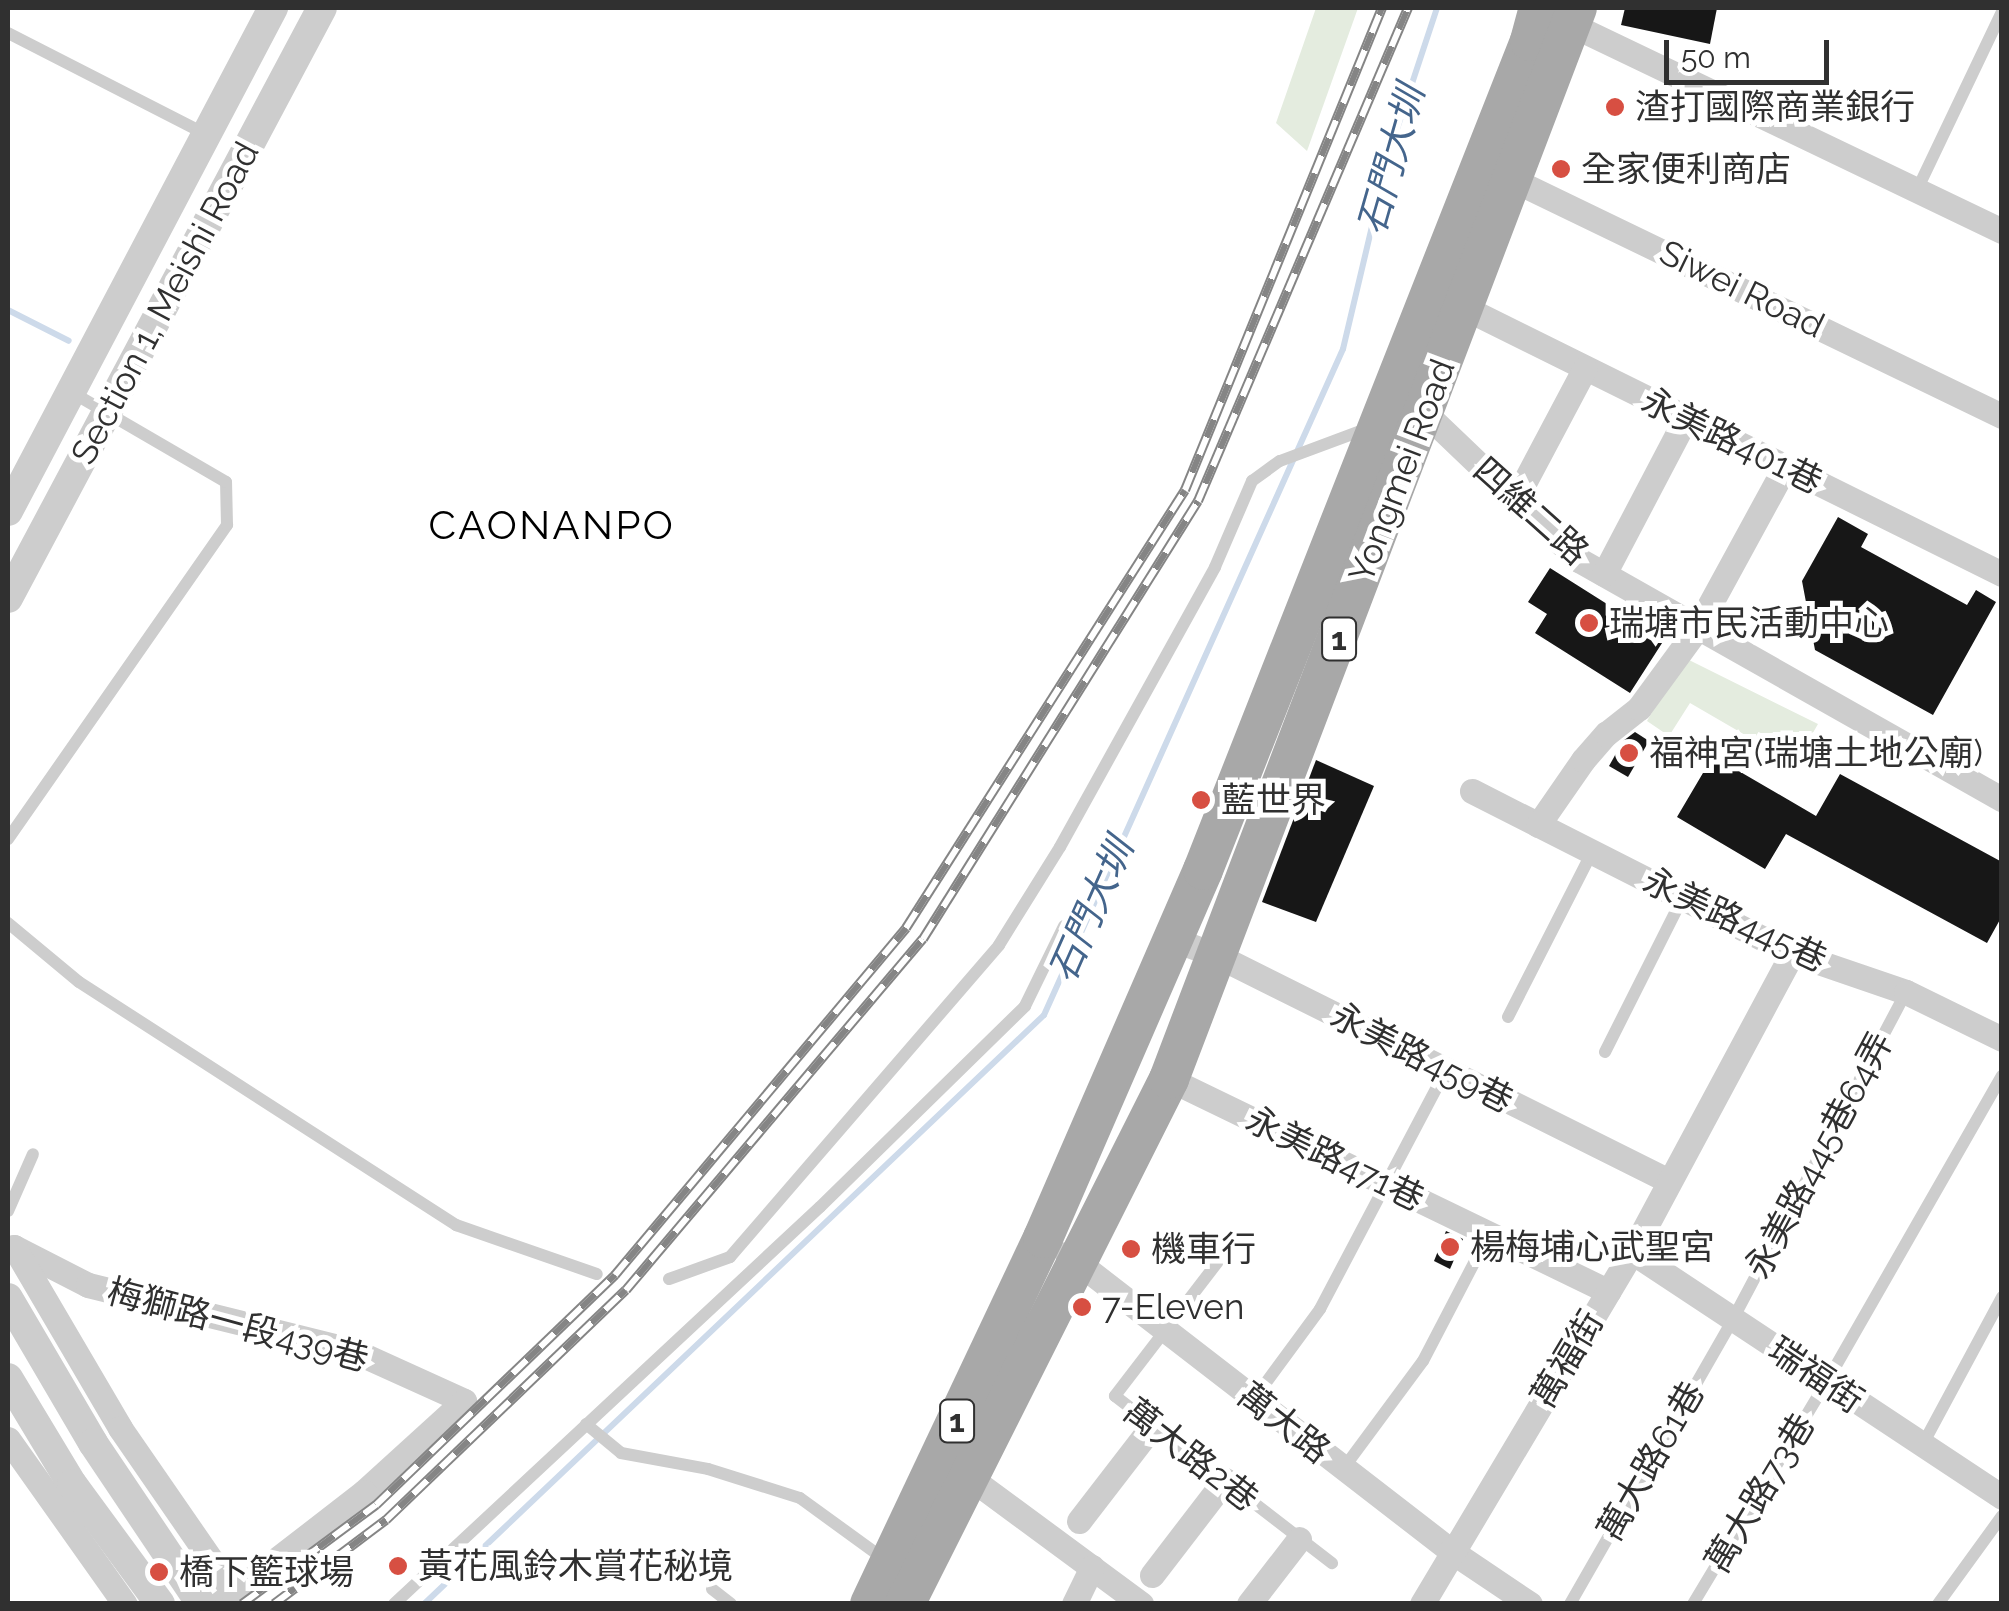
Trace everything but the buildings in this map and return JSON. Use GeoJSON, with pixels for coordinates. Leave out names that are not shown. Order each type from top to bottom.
{"type":"FeatureCollection","features":[{"type":"Feature","properties":{"kind":"main road","name":"Yongmei Road"},"geometry":{"type":"LineString","coordinates":[[1043,1238],[1173,939],[1377,424],[1496,173],[1562,13]]}},
{"type":"Feature","properties":{"kind":"main road","name":"Yongmei Road"},"geometry":{"type":"LineString","coordinates":[[1080,1262],[1169,1080],[1220,957],[1464,308],[1496,173]]}},
{"type":"Feature","properties":{"kind":"main road","name":"1"},"geometry":{"type":"LineString","coordinates":[[870,1604],[1043,1238]]}},
{"type":"Feature","properties":{"kind":"main road","name":"1"},"geometry":{"type":"LineString","coordinates":[[906,1604],[1080,1262]]}},
{"type":"Feature","properties":{"kind":"street","name":"Section 1, Meishi Road"},"geometry":{"type":"LineString","coordinates":[[8,510],[73,394],[273,8]]}},
{"type":"Feature","properties":{"kind":"street","name":"Section 1, Meishi Road"},"geometry":{"type":"LineString","coordinates":[[8,598],[322,8]]}},
{"type":"Feature","properties":{"kind":"street"},"geometry":{"type":"LineString","coordinates":[[1562,13],[2002,231]]}},
{"type":"Feature","properties":{"kind":"street","name":"Siwei Road"},"geometry":{"type":"LineString","coordinates":[[1496,173],[2002,416]]}},
{"type":"Feature","properties":{"kind":"street","name":"永美路401巷"},"geometry":{"type":"LineString","coordinates":[[1464,308],[2002,574]]}},
{"type":"Feature","properties":{"kind":"street"},"geometry":{"type":"LineString","coordinates":[[1516,500],[1585,368]]}},
{"type":"Feature","properties":{"kind":"street"},"geometry":{"type":"LineString","coordinates":[[1377,424],[1425,413]]}},
{"type":"Feature","properties":{"kind":"street","name":"四維二路"},"geometry":{"type":"LineString","coordinates":[[1425,413],[1579,560],[1696,630],[2002,799]]}},
{"type":"Feature","properties":{"kind":"street"},"geometry":{"type":"LineString","coordinates":[[1604,574],[1686,418]]}},
{"type":"Feature","properties":{"kind":"street"},"geometry":{"type":"LineString","coordinates":[[1538,825],[1583,760],[1606,734],[1639,708],[1696,630],[1785,467]]}},
{"type":"Feature","properties":{"kind":"street","name":"永美路445巷"},"geometry":{"type":"LineString","coordinates":[[1472,792],[1792,953],[1906,992],[1998,1030]]}},
{"type":"Feature","properties":{"kind":"street","name":"永美路459巷"},"geometry":{"type":"LineString","coordinates":[[1173,939],[1220,957],[1669,1181]]}},
{"type":"Feature","properties":{"kind":"street","name":"萬福街"},"geometry":{"type":"LineString","coordinates":[[1422,1604],[1632,1252],[1792,953]]}},
{"type":"Feature","properties":{"kind":"street","name":"永美路471巷"},"geometry":{"type":"LineString","coordinates":[[1169,1080],[1608,1291]]}},
{"type":"Feature","properties":{"kind":"street","name":"萬大路"},"geometry":{"type":"LineString","coordinates":[[1043,1238],[1080,1262],[1162,1331],[1451,1552],[1530,1604]]}},
{"type":"Feature","properties":{"kind":"street"},"geometry":{"type":"LineString","coordinates":[[11,1241],[120,1428],[226,1598]]}},
{"type":"Feature","properties":{"kind":"street","name":"梅獅路一段439巷"},"geometry":{"type":"LineString","coordinates":[[11,1241],[88,1285],[354,1351],[464,1401],[364,1492],[226,1598]]}},
{"type":"Feature","properties":{"kind":"street","name":"瑞福街"},"geometry":{"type":"LineString","coordinates":[[1632,1252],[2002,1497]]}},
{"type":"Feature","properties":{"kind":"street"},"geometry":{"type":"LineString","coordinates":[[8,1298],[93,1443],[201,1604]]}},
{"type":"Feature","properties":{"kind":"street"},"geometry":{"type":"LineString","coordinates":[[8,1378],[72,1484],[160,1604]]}},
{"type":"Feature","properties":{"kind":"street"},"geometry":{"type":"LineString","coordinates":[[1080,1521],[1152,1425]]}},
{"type":"Feature","properties":{"kind":"street"},"geometry":{"type":"LineString","coordinates":[[8,1439],[125,1604]]}},
{"type":"Feature","properties":{"kind":"street"},"geometry":{"type":"LineString","coordinates":[[970,1477],[1140,1604]]}},
{"type":"Feature","properties":{"kind":"street"},"geometry":{"type":"LineString","coordinates":[[1152,1575],[1225,1480]]}},
{"type":"Feature","properties":{"kind":"street"},"geometry":{"type":"LineString","coordinates":[[1249,1604],[1299,1540]]}},
{"type":"Feature","properties":{"kind":"street"},"geometry":{"type":"LineString","coordinates":[[1074,1604],[1092,1567]]}},
{"type":"Feature","properties":{"kind":"lane"},"geometry":{"type":"LineString","coordinates":[[1917,190],[2002,12]]}},
{"type":"Feature","properties":{"kind":"lane"},"geometry":{"type":"LineString","coordinates":[[8,33],[207,135]]}},
{"type":"Feature","properties":{"kind":"lane"},"geometry":{"type":"LineString","coordinates":[[8,839],[227,525],[226,482],[109,411],[73,394]]}},
{"type":"Feature","properties":{"kind":"lane"},"geometry":{"type":"LineString","coordinates":[[669,1278],[730,1258],[1000,945],[1060,847],[1216,566],[1252,480],[1287,459],[1377,424]]}},
{"type":"Feature","properties":{"kind":"lane"},"geometry":{"type":"LineString","coordinates":[[1508,1017],[1592,852]]}},
{"type":"Feature","properties":{"kind":"lane"},"geometry":{"type":"LineString","coordinates":[[1605,1052],[1682,899]]}},
{"type":"Feature","properties":{"kind":"lane"},"geometry":{"type":"LineString","coordinates":[[8,922],[79,982],[456,1225],[597,1274]]}},
{"type":"Feature","properties":{"kind":"lane"},"geometry":{"type":"LineString","coordinates":[[394,1604],[590,1427],[1025,1006],[1064,926]]}},
{"type":"Feature","properties":{"kind":"lane","name":"永美路445巷64弄"},"geometry":{"type":"LineString","coordinates":[[1733,1318],[1906,992]]}},
{"type":"Feature","properties":{"kind":"lane"},"geometry":{"type":"LineString","coordinates":[[1254,1399],[1320,1309],[1446,1070]]}},
{"type":"Feature","properties":{"kind":"lane","name":"萬大路73巷"},"geometry":{"type":"LineString","coordinates":[[1693,1604],[1826,1383],[2002,1076]]}},
{"type":"Feature","properties":{"kind":"lane"},"geometry":{"type":"LineString","coordinates":[[8,1211],[33,1154]]}},
{"type":"Feature","properties":{"kind":"lane"},"geometry":{"type":"LineString","coordinates":[[1343,1469],[1423,1362],[1489,1234]]}},
{"type":"Feature","properties":{"kind":"lane"},"geometry":{"type":"LineString","coordinates":[[1162,1331],[1233,1242]]}},
{"type":"Feature","properties":{"kind":"lane"},"geometry":{"type":"LineString","coordinates":[[1923,1444],[2002,1297]]}},
{"type":"Feature","properties":{"kind":"lane","name":"萬大路61巷"},"geometry":{"type":"LineString","coordinates":[[1570,1604],[1733,1318]]}},
{"type":"Feature","properties":{"kind":"lane","name":"萬大路2巷"},"geometry":{"type":"LineString","coordinates":[[1162,1331],[1115,1396],[1332,1562]]}},
{"type":"Feature","properties":{"kind":"lane"},"geometry":{"type":"LineString","coordinates":[[590,1427],[621,1453],[708,1468],[800,1498],[890,1564]]}},
{"type":"Feature","properties":{"kind":"lane"},"geometry":{"type":"LineString","coordinates":[[1938,1604],[2002,1516]]}},
{"type":"Feature","properties":{"kind":"lane"},"geometry":{"type":"LineString","coordinates":[[712,1589],[731,1604]]}},
{"type":"Feature","properties":{"kind":"shaded area"},"geometry":{"type":"Polygon","coordinates":[[[1316,8],[1358,8],[1307,151],[1276,123],[1316,8]]]}},
{"type":"Feature","properties":{"kind":"shaded area"},"geometry":{"type":"Polygon","coordinates":[[[1683,657],[1818,724],[1795,764],[1690,703],[1669,736],[1647,721],[1683,657]]]}},
{"type":"Feature","properties":{"kind":"waterway","name":"石門大圳"},"geometry":{"type":"LineString","coordinates":[[424,1604],[1044,1015],[1343,349],[1390,150],[1437,8]]}},
{"type":"Feature","properties":{"kind":"waterway"},"geometry":{"type":"LineString","coordinates":[[8,310],[69,341]]}},
{"type":"Feature","properties":{"kind":"railway"},"geometry":{"type":"LineString","coordinates":[[242,1604],[376,1505],[615,1275],[906,928],[1185,490],[1382,8]]}},
{"type":"Feature","properties":{"kind":"railway"},"geometry":{"type":"LineString","coordinates":[[274,1604],[386,1520],[626,1290],[923,939],[1198,501],[1408,8]]}},
{"type":"Feature","properties":{"kind":"place","name":"渣打國際商業銀行"},"geometry":{"type":"Point","coordinates":[1615,107]}},
{"type":"Feature","properties":{"kind":"place","name":"全家便利商店"},"geometry":{"type":"Point","coordinates":[1561,169]}},
{"type":"Feature","properties":{"kind":"place","name":"瑞塘市民活動中心"},"geometry":{"type":"Point","coordinates":[1589,623]}},
{"type":"Feature","properties":{"kind":"place","name":"福神宮(瑞塘土地公廟)"},"geometry":{"type":"Point","coordinates":[1629,753]}},
{"type":"Feature","properties":{"kind":"place","name":"藍世界"},"geometry":{"type":"Point","coordinates":[1201,800]}},
{"type":"Feature","properties":{"kind":"place","name":"楊梅埔心武聖宮"},"geometry":{"type":"Point","coordinates":[1450,1247]}},
{"type":"Feature","properties":{"kind":"place","name":"機車行"},"geometry":{"type":"Point","coordinates":[1131,1249]}},
{"type":"Feature","properties":{"kind":"place","name":"7-Eleven"},"geometry":{"type":"Point","coordinates":[1082,1307]}},
{"type":"Feature","properties":{"kind":"place","name":"黃花風鈴木賞花秘境"},"geometry":{"type":"Point","coordinates":[398,1566]}},
{"type":"Feature","properties":{"kind":"place","name":"橋下籃球場"},"geometry":{"type":"Point","coordinates":[159,1572]}},
{"type":"Feature","properties":{"kind":"district","name":"CAONANPO"},"geometry":{"type":"Point","coordinates":[552,525]}}]}
